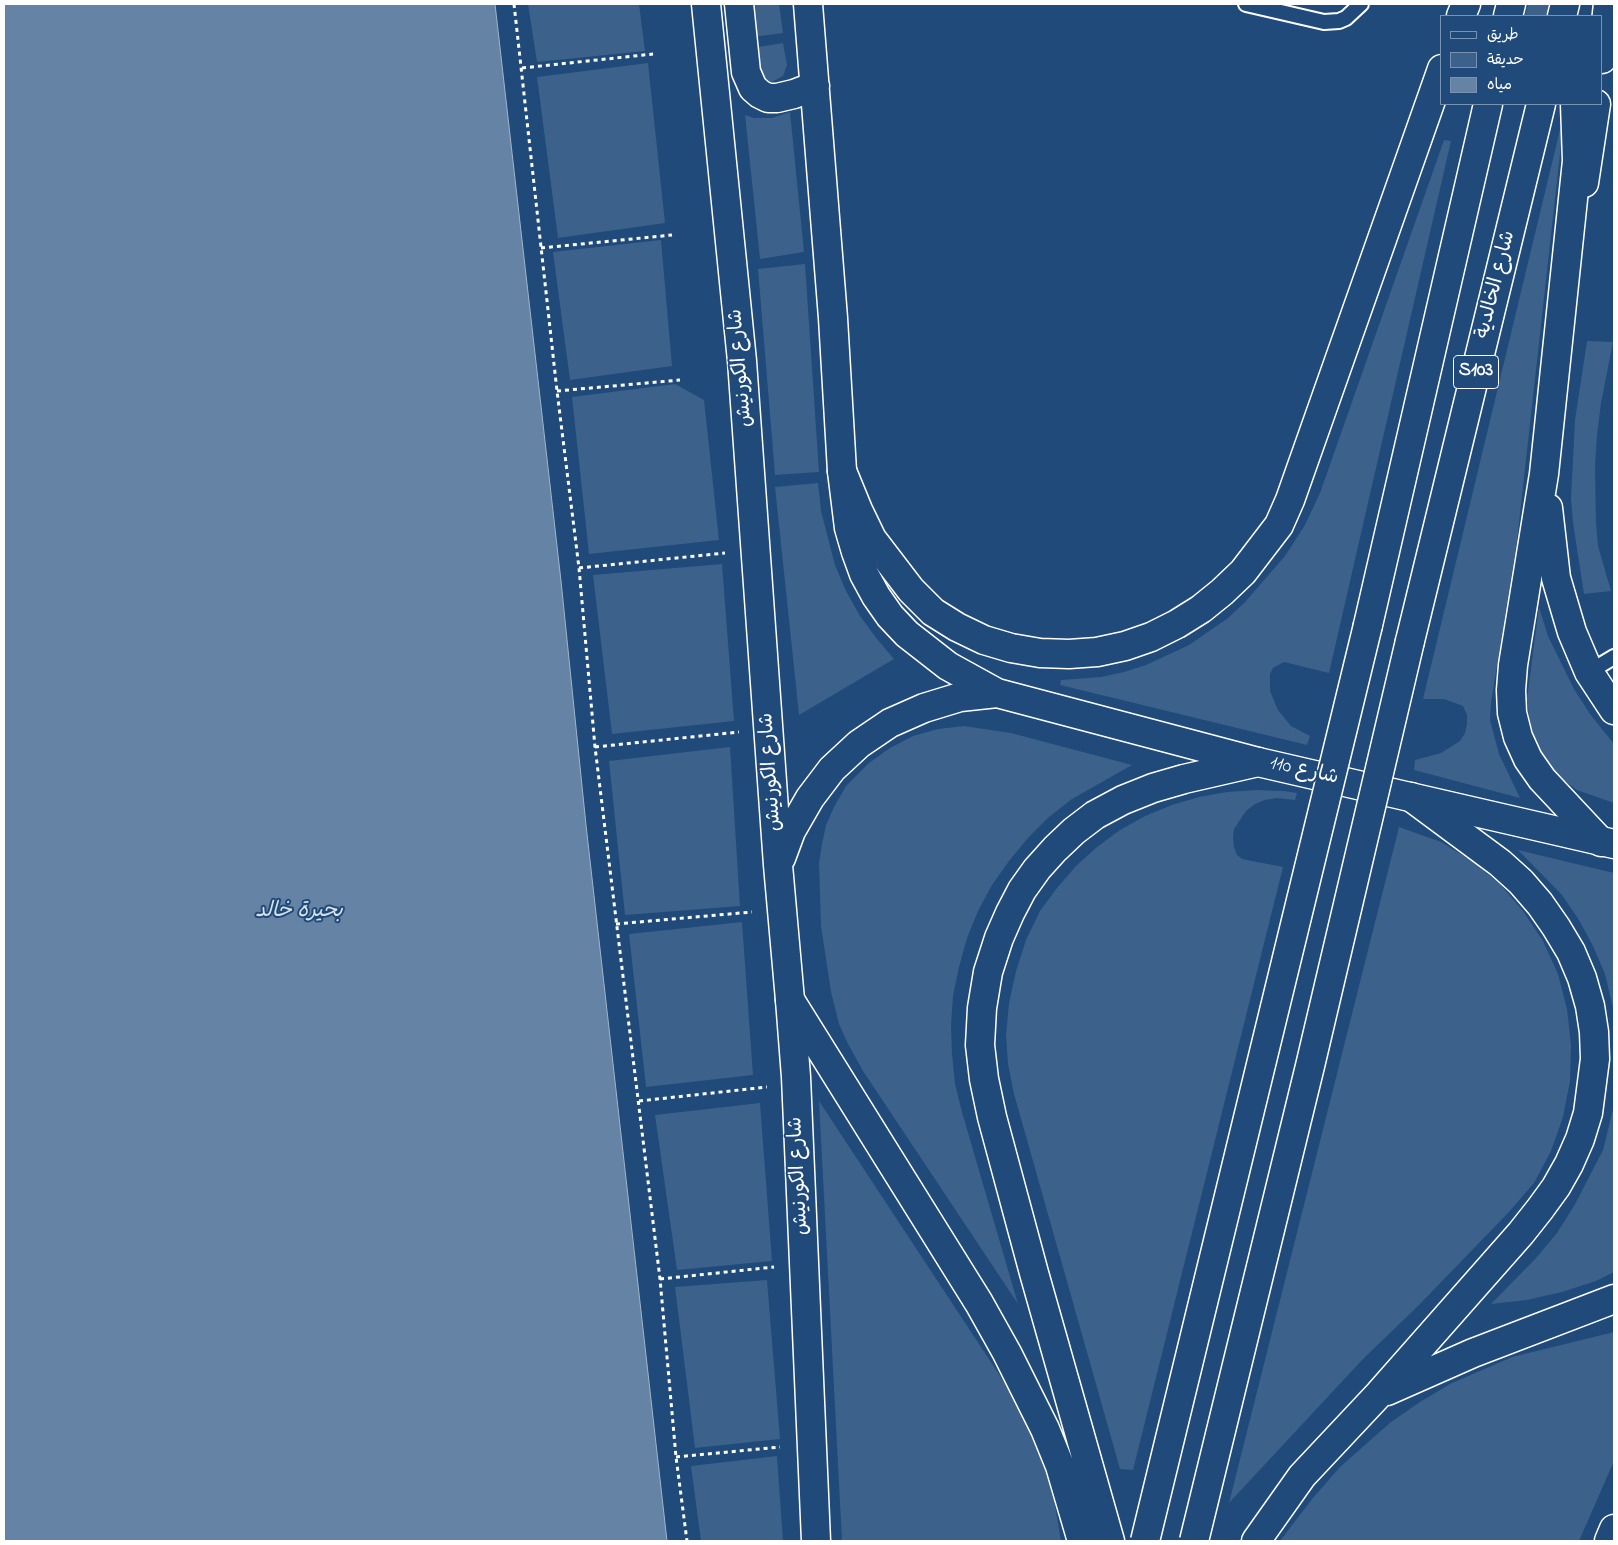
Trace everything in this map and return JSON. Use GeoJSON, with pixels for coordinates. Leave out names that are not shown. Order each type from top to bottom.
{"type":"FeatureCollection","features":[{"type":"Feature","properties":{"kind":"main road","name":"شارع الكورنيش"},"geometry":{"type":"LineString","coordinates":[[706,4],[742,361],[778,865],[796,1077],[816,1541]]}},
{"type":"Feature","properties":{"kind":"main road"},"geometry":{"type":"LineString","coordinates":[[739,4],[746,72],[753,88],[768,98],[777,98],[815,86]]}},
{"type":"Feature","properties":{"kind":"main road"},"geometry":{"type":"LineString","coordinates":[[808,5],[834,318],[842,471],[850,528],[856,552],[864,574],[876,596],[896,622],[926,650],[948,666],[996,693]]}},
{"type":"Feature","properties":{"kind":"main road"},"geometry":{"type":"LineString","coordinates":[[1603,52],[1610,9]]}},
{"type":"Feature","properties":{"kind":"main road"},"geometry":{"type":"LineString","coordinates":[[842,471],[872,539],[911,590],[933,612],[957,627],[984,640],[1011,648],[1040,653],[1069,654],[1097,652],[1125,646],[1151,636],[1177,624],[1200,609],[1243,572],[1279,525],[1290,500],[1440,76]]}},
{"type":"Feature","properties":{"kind":"main road","name":"S103"},"geometry":{"type":"LineString","coordinates":[[1145,1541],[1368,625],[1488,105]]}},
{"type":"Feature","properties":{"kind":"main road","name":"شارع الخالدية"},"geometry":{"type":"LineString","coordinates":[[1194,1541],[1541,105]]}},
{"type":"Feature","properties":{"kind":"main road"},"geometry":{"type":"LineString","coordinates":[[1576,105],[1577,161],[1544,474],[1513,664],[1511,690],[1512,713],[1518,737],[1532,766],[1542,779],[1608,843]]}},
{"type":"Feature","properties":{"kind":"main road"},"geometry":{"type":"LineString","coordinates":[[1570,230],[1584,182],[1596,105]]}},
{"type":"Feature","properties":{"kind":"main road"},"geometry":{"type":"LineString","coordinates":[[1544,474],[1556,578],[1572,632],[1589,672],[1614,710]]}},
{"type":"Feature","properties":{"kind":"main road"},"geometry":{"type":"LineString","coordinates":[[778,865],[791,830],[810,798],[832,769],[860,744],[890,723],[924,708],[960,697],[996,693]]}},
{"type":"Feature","properties":{"kind":"main road","name":"شارع 110"},"geometry":{"type":"LineString","coordinates":[[996,693],[1258,762],[1608,843]]}},
{"type":"Feature","properties":{"kind":"main road"},"geometry":{"type":"LineString","coordinates":[[1110,1541],[992,1117],[984,1079],[980,1045],[982,1008],[988,972],[999,938],[1022,890],[1049,856],[1074,830],[1095,815],[1123,800],[1153,788],[1258,762]]}},
{"type":"Feature","properties":{"kind":"main road"},"geometry":{"type":"LineString","coordinates":[[1256,1541],[1302,1476],[1379,1394],[1521,1233],[1556,1187],[1569,1164],[1588,1113],[1595,1059],[1593,1023],[1582,978],[1571,952],[1540,904],[1521,882],[1500,863],[1411,797]]}},
{"type":"Feature","properties":{"kind":"main road"},"geometry":{"type":"LineString","coordinates":[[790,1000],[979,1303],[1011,1362],[1045,1430],[1063,1475],[1082,1541]]}},
{"type":"Feature","properties":{"kind":"main road"},"geometry":{"type":"LineString","coordinates":[[1379,1394],[1472,1353],[1614,1299]]}},
{"type":"Feature","properties":{"kind":"main road"},"geometry":{"type":"LineString","coordinates":[[1609,1541],[1614,1529]]}},
{"type":"Feature","properties":{"kind":"lane"},"geometry":{"type":"LineString","coordinates":[[1246,4],[1324,22],[1339,21],[1346,18],[1361,4]]}},
{"type":"Feature","properties":{"kind":"lane"},"geometry":{"type":"LineString","coordinates":[[1589,672],[1614,657]]}},
{"type":"Feature","properties":{"kind":"path"},"geometry":{"type":"LineString","coordinates":[[514,4],[557,392],[579,568],[596,747],[616,924],[660,1279],[676,1457],[687,1541]]}},
{"type":"Feature","properties":{"kind":"path"},"geometry":{"type":"LineString","coordinates":[[522,68],[653,54]]}},
{"type":"Feature","properties":{"kind":"path"},"geometry":{"type":"LineString","coordinates":[[541,248],[672,235]]}},
{"type":"Feature","properties":{"kind":"path"},"geometry":{"type":"LineString","coordinates":[[557,392],[680,380]]}},
{"type":"Feature","properties":{"kind":"path"},"geometry":{"type":"LineString","coordinates":[[579,568],[727,552]]}},
{"type":"Feature","properties":{"kind":"path"},"geometry":{"type":"LineString","coordinates":[[596,747],[743,731]]}},
{"type":"Feature","properties":{"kind":"path"},"geometry":{"type":"LineString","coordinates":[[616,924],[754,912]]}},
{"type":"Feature","properties":{"kind":"path"},"geometry":{"type":"LineString","coordinates":[[639,1101],[767,1087]]}},
{"type":"Feature","properties":{"kind":"path"},"geometry":{"type":"LineString","coordinates":[[660,1279],[776,1267]]}},
{"type":"Feature","properties":{"kind":"path"},"geometry":{"type":"LineString","coordinates":[[676,1457],[786,1447]]}},
{"type":"Feature","properties":{"kind":"green space"},"geometry":{"type":"Polygon","coordinates":[[[528,4],[639,4],[645,51],[537,62],[528,4]]]}},
{"type":"Feature","properties":{"kind":"green space"},"geometry":{"type":"Polygon","coordinates":[[[749,4],[779,4],[783,33],[753,37],[749,4]]]}},
{"type":"Feature","properties":{"kind":"green space"},"geometry":{"type":"Polygon","coordinates":[[[1528,4],[1549,4],[1546,15],[1525,15],[1528,4]]]}},
{"type":"Feature","properties":{"kind":"green space"},"geometry":{"type":"Polygon","coordinates":[[[783,43],[787,65],[783,76],[772,82],[761,79],[752,48],[783,43]]]}},
{"type":"Feature","properties":{"kind":"green space"},"geometry":{"type":"Polygon","coordinates":[[[648,63],[665,223],[558,238],[537,77],[648,63]]]}},
{"type":"Feature","properties":{"kind":"green space"},"geometry":{"type":"Polygon","coordinates":[[[1565,109],[1517,541],[1491,703],[1490,720],[1499,754],[1520,798],[1414,770],[1415,760],[1441,753],[1460,741],[1465,733],[1467,715],[1463,706],[1444,699],[1423,699],[1565,109]]]}},
{"type":"Feature","properties":{"kind":"green space"},"geometry":{"type":"Polygon","coordinates":[[[790,112],[804,252],[760,259],[745,115],[754,118],[772,118],[790,112]]]}},
{"type":"Feature","properties":{"kind":"green space"},"geometry":{"type":"Polygon","coordinates":[[[1444,140],[1451,141],[1329,673],[1284,662],[1273,668],[1270,674],[1270,691],[1278,710],[1291,726],[1310,736],[1307,745],[1060,685],[1061,680],[1101,677],[1124,672],[1146,665],[1189,645],[1228,618],[1245,602],[1285,556],[1305,525],[1320,493],[1444,140]]]}},
{"type":"Feature","properties":{"kind":"green space"},"geometry":{"type":"Polygon","coordinates":[[[661,240],[672,366],[570,380],[553,252],[661,240]]]}},
{"type":"Feature","properties":{"kind":"green space"},"geometry":{"type":"Polygon","coordinates":[[[805,264],[819,472],[775,475],[758,269],[805,264]]]}},
{"type":"Feature","properties":{"kind":"green space"},"geometry":{"type":"Polygon","coordinates":[[[1587,341],[1613,342],[1601,403],[1595,467],[1598,546],[1611,591],[1584,594],[1571,499],[1575,420],[1587,341]]]}},
{"type":"Feature","properties":{"kind":"green space"},"geometry":{"type":"Polygon","coordinates":[[[675,384],[704,400],[719,540],[589,554],[572,397],[675,384]]]}},
{"type":"Feature","properties":{"kind":"green space"},"geometry":{"type":"Polygon","coordinates":[[[818,483],[821,511],[835,565],[846,591],[860,616],[894,659],[799,715],[775,487],[818,483]]]}},
{"type":"Feature","properties":{"kind":"green space"},"geometry":{"type":"Polygon","coordinates":[[[722,564],[734,721],[612,734],[593,575],[722,564]]]}},
{"type":"Feature","properties":{"kind":"green space"},"geometry":{"type":"Polygon","coordinates":[[[1539,607],[1548,636],[1574,689],[1590,714],[1614,744],[1614,803],[1577,790],[1562,779],[1550,766],[1533,734],[1527,699],[1539,607]]]}},
{"type":"Feature","properties":{"kind":"green space"},"geometry":{"type":"Polygon","coordinates":[[[964,726],[1011,733],[1132,765],[1072,799],[1049,817],[1028,838],[992,885],[978,911],[967,938],[959,967],[953,996],[951,1025],[955,1084],[1018,1304],[863,1071],[848,1044],[839,1024],[831,992],[821,926],[819,863],[822,844],[826,825],[846,786],[869,763],[890,748],[913,736],[938,729],[964,726]]]}},
{"type":"Feature","properties":{"kind":"green space"},"geometry":{"type":"Polygon","coordinates":[[[730,747],[740,906],[625,915],[609,761],[730,747]]]}},
{"type":"Feature","properties":{"kind":"green space"},"geometry":{"type":"Polygon","coordinates":[[[1256,790],[1297,793],[1295,800],[1277,798],[1265,800],[1255,804],[1246,811],[1234,829],[1234,847],[1237,855],[1242,859],[1283,867],[1133,1470],[1120,1469],[1014,1094],[1008,1064],[1006,1035],[1009,1003],[1016,971],[1026,940],[1040,911],[1076,866],[1097,847],[1120,830],[1145,816],[1172,805],[1199,797],[1227,792],[1256,790]]]}},
{"type":"Feature","properties":{"kind":"green space"},"geometry":{"type":"Polygon","coordinates":[[[1399,827],[1441,842],[1472,861],[1500,884],[1523,911],[1543,941],[1558,974],[1567,1009],[1571,1045],[1570,1081],[1563,1117],[1551,1151],[1534,1183],[1508,1213],[1419,1305],[1363,1359],[1229,1503],[1399,827]]]}},
{"type":"Feature","properties":{"kind":"green space"},"geometry":{"type":"Polygon","coordinates":[[[1518,850],[1614,873],[1614,1012],[1605,974],[1579,920],[1562,895],[1518,850]]]}},
{"type":"Feature","properties":{"kind":"green space"},"geometry":{"type":"Polygon","coordinates":[[[742,922],[753,1075],[646,1087],[629,934],[742,922]]]}},
{"type":"Feature","properties":{"kind":"green space"},"geometry":{"type":"Polygon","coordinates":[[[819,1101],[1008,1388],[1022,1413],[1035,1439],[1045,1466],[1053,1493],[1061,1541],[842,1541],[819,1101]]]}},
{"type":"Feature","properties":{"kind":"green space"},"geometry":{"type":"Polygon","coordinates":[[[760,1103],[772,1261],[677,1270],[655,1115],[760,1103]]]}},
{"type":"Feature","properties":{"kind":"green space"},"geometry":{"type":"Polygon","coordinates":[[[1614,1105],[1614,1272],[1596,1281],[1562,1292],[1527,1300],[1491,1304],[1536,1258],[1557,1233],[1574,1206],[1603,1150],[1614,1105]]]}},
{"type":"Feature","properties":{"kind":"green space"},"geometry":{"type":"Polygon","coordinates":[[[767,1280],[780,1439],[695,1448],[675,1287],[767,1280]]]}},
{"type":"Feature","properties":{"kind":"green space"},"geometry":{"type":"Polygon","coordinates":[[[1614,1332],[1614,1461],[1579,1541],[1280,1541],[1312,1499],[1340,1467],[1391,1422],[1420,1402],[1450,1384],[1512,1357],[1614,1332]]]}},
{"type":"Feature","properties":{"kind":"green space"},"geometry":{"type":"Polygon","coordinates":[[[777,1456],[783,1541],[701,1541],[691,1466],[777,1456]]]}},
{"type":"Feature","properties":{"kind":"water","name":"بحيرة خالد"},"geometry":{"type":"Polygon","coordinates":[[[4,4],[495,4],[667,1541],[4,1541],[4,4]]]}}]}
